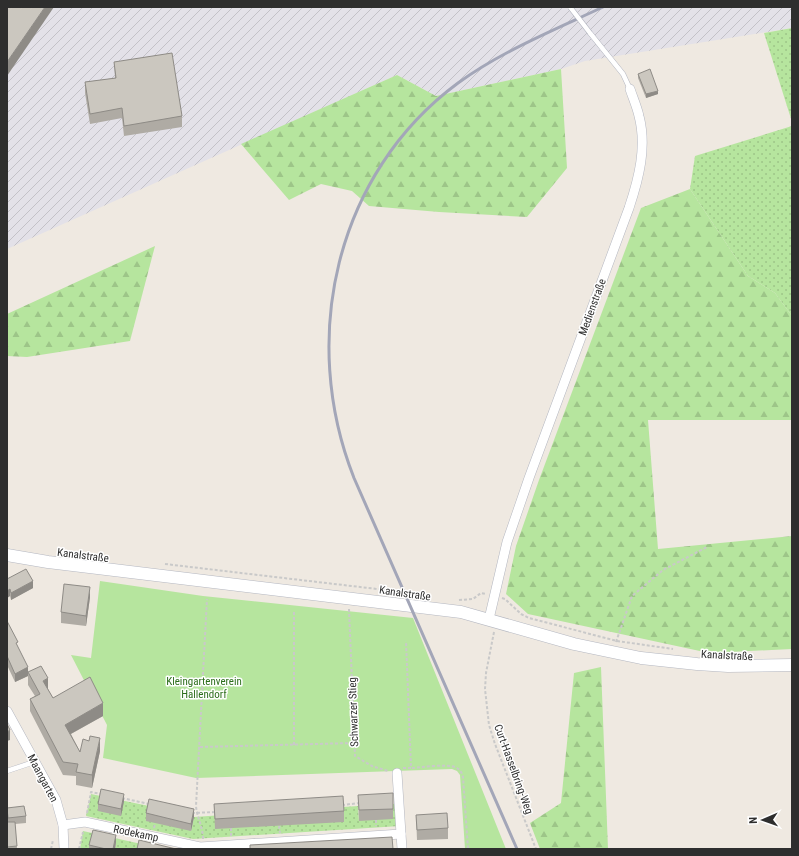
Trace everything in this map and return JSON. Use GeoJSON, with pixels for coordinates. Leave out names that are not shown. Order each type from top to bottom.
{"type":"FeatureCollection","features":[{"type":"Feature","properties":{"kind":"street","name":"Medienstraße"},"geometry":{"type":"LineString","coordinates":[[493,620],[495,596],[506,546],[524,492],[629,208],[638,179],[642,160],[642,136],[639,116],[630,89]]}},
{"type":"Feature","properties":{"kind":"street","name":"Kanalstraße"},"geometry":{"type":"LineString","coordinates":[[7,555],[48,562],[441,609],[493,620],[574,644],[641,658],[728,666],[792,665]]}},
{"type":"Feature","properties":{"kind":"street","name":"Maangarten"},"geometry":{"type":"LineString","coordinates":[[7,712],[56,800],[63,825],[64,849]]}},
{"type":"Feature","properties":{"kind":"street"},"geometry":{"type":"LineString","coordinates":[[397,773],[402,849]]}},
{"type":"Feature","properties":{"kind":"street","name":"Rodekamp"},"geometry":{"type":"LineString","coordinates":[[63,825],[84,822],[200,848],[401,834]]}},
{"type":"Feature","properties":{"kind":"lane","name":"Medienstraße"},"geometry":{"type":"LineString","coordinates":[[570,7],[623,74],[630,89]]}},
{"type":"Feature","properties":{"kind":"lane"},"geometry":{"type":"LineString","coordinates":[[7,771],[34,762]]}},
{"type":"Feature","properties":{"kind":"path"},"geometry":{"type":"LineString","coordinates":[[614,653],[632,596],[663,570],[706,547]]}},
{"type":"Feature","properties":{"kind":"path","name":"Kanalstraße"},"geometry":{"type":"LineString","coordinates":[[161,564],[350,585],[411,594]]}},
{"type":"Feature","properties":{"kind":"path","name":"Schwarzer Stieg"},"geometry":{"type":"LineString","coordinates":[[350,585],[349,598],[355,756],[372,766],[397,773]]}},
{"type":"Feature","properties":{"kind":"path"},"geometry":{"type":"LineString","coordinates":[[457,600],[472,599],[481,593],[495,596],[505,599],[521,614],[530,618],[617,640],[678,650]]}},
{"type":"Feature","properties":{"kind":"path"},"geometry":{"type":"LineString","coordinates":[[200,848],[203,834],[201,823],[197,814],[207,599]]}},
{"type":"Feature","properties":{"kind":"path"},"geometry":{"type":"LineString","coordinates":[[294,612],[294,745]]}},
{"type":"Feature","properties":{"kind":"path","name":"Curt-Hasselbring-Weg"},"geometry":{"type":"LineString","coordinates":[[493,620],[485,689],[489,725],[536,849]]}},
{"type":"Feature","properties":{"kind":"path"},"geometry":{"type":"LineString","coordinates":[[406,641],[412,768]]}},
{"type":"Feature","properties":{"kind":"path"},"geometry":{"type":"LineString","coordinates":[[199,747],[354,742]]}},
{"type":"Feature","properties":{"kind":"path"},"geometry":{"type":"LineString","coordinates":[[397,773],[400,769],[447,766],[456,767],[461,772],[463,777],[468,849]]}},
{"type":"Feature","properties":{"kind":"path"},"geometry":{"type":"LineString","coordinates":[[80,849],[84,831],[84,822],[92,792],[104,794]]}},
{"type":"Feature","properties":{"kind":"path"},"geometry":{"type":"LineString","coordinates":[[119,797],[149,804]]}},
{"type":"Feature","properties":{"kind":"path"},"geometry":{"type":"LineString","coordinates":[[337,805],[360,804]]}},
{"type":"Feature","properties":{"kind":"path"},"geometry":{"type":"LineString","coordinates":[[186,812],[197,814],[220,812]]}},
{"type":"Feature","properties":{"kind":"path"},"geometry":{"type":"LineString","coordinates":[[51,849],[54,836]]}},
{"type":"Feature","properties":{"kind":"shaded area"},"geometry":{"type":"Polygon","coordinates":[[[7,7],[792,7],[792,28],[585,61],[561,69],[436,96],[397,75],[7,249],[7,7]]]}},
{"type":"Feature","properties":{"kind":"green space"},"geometry":{"type":"Polygon","coordinates":[[[792,28],[792,122],[764,33],[792,28]]]}},
{"type":"Feature","properties":{"kind":"green space"},"geometry":{"type":"Polygon","coordinates":[[[561,69],[567,168],[527,217],[369,206],[352,191],[321,184],[289,200],[241,144],[397,75],[436,96],[561,69]]]}},
{"type":"Feature","properties":{"kind":"green space"},"geometry":{"type":"Polygon","coordinates":[[[792,126],[792,316],[775,293],[748,276],[690,189],[695,156],[792,126]]]}},
{"type":"Feature","properties":{"kind":"green space"},"geometry":{"type":"Polygon","coordinates":[[[690,189],[748,276],[775,293],[792,316],[792,420],[648,420],[658,549],[792,536],[792,649],[709,653],[528,614],[506,594],[516,546],[539,480],[641,208],[690,189]]]}},
{"type":"Feature","properties":{"kind":"green space"},"geometry":{"type":"Polygon","coordinates":[[[155,246],[130,341],[27,357],[7,356],[7,314],[155,246]]]}},
{"type":"Feature","properties":{"kind":"green space","name":"Kleingartenverein Hallendorf"},"geometry":{"type":"Polygon","coordinates":[[[100,581],[203,596],[413,618],[506,849],[465,849],[460,775],[457,771],[452,769],[196,778],[103,758],[107,725],[71,655],[91,658],[100,581]]]}},
{"type":"Feature","properties":{"kind":"green space"},"geometry":{"type":"Polygon","coordinates":[[[601,667],[608,849],[540,849],[530,823],[561,803],[574,673],[601,667]]]}},
{"type":"Feature","properties":{"kind":"green space"},"geometry":{"type":"Polygon","coordinates":[[[91,794],[149,806],[191,831],[194,817],[358,806],[359,821],[393,804],[399,803],[400,826],[193,839],[86,816],[91,794]]]}},
{"type":"Feature","properties":{"kind":"green space"},"geometry":{"type":"Polygon","coordinates":[[[83,831],[164,849],[115,849],[116,842],[90,849],[80,849],[83,831]]]}},
{"type":"Feature","properties":{"kind":"building"},"geometry":{"type":"Polygon","coordinates":[[[7,7],[45,7],[7,62],[7,7]]]}},
{"type":"Feature","properties":{"kind":"building"},"geometry":{"type":"Polygon","coordinates":[[[172,53],[182,116],[124,126],[122,108],[90,114],[85,82],[116,78],[114,62],[172,53]]]}},
{"type":"Feature","properties":{"kind":"building"},"geometry":{"type":"Polygon","coordinates":[[[650,69],[658,91],[646,94],[638,74],[650,69]]]}},
{"type":"Feature","properties":{"kind":"building"},"geometry":{"type":"Polygon","coordinates":[[[26,569],[33,581],[11,593],[10,589],[7,591],[7,579],[26,569]]]}},
{"type":"Feature","properties":{"kind":"building"},"geometry":{"type":"Polygon","coordinates":[[[64,584],[90,587],[86,616],[61,612],[64,584]]]}},
{"type":"Feature","properties":{"kind":"building"},"geometry":{"type":"Polygon","coordinates":[[[7,621],[18,642],[16,643],[28,667],[15,674],[7,656],[7,621]]]}},
{"type":"Feature","properties":{"kind":"building"},"geometry":{"type":"Polygon","coordinates":[[[41,666],[48,678],[43,681],[53,698],[90,677],[103,703],[65,725],[80,752],[83,739],[89,741],[90,736],[100,738],[92,775],[76,772],[78,764],[63,762],[30,699],[40,694],[28,672],[41,666]]]}},
{"type":"Feature","properties":{"kind":"building"},"geometry":{"type":"Polygon","coordinates":[[[7,724],[10,730],[7,732],[7,724]]]}},
{"type":"Feature","properties":{"kind":"building"},"geometry":{"type":"Polygon","coordinates":[[[101,789],[124,794],[121,809],[98,804],[101,789]]]}},
{"type":"Feature","properties":{"kind":"building"},"geometry":{"type":"Polygon","coordinates":[[[393,793],[393,809],[359,810],[358,795],[393,793]]]}},
{"type":"Feature","properties":{"kind":"building"},"geometry":{"type":"Polygon","coordinates":[[[343,796],[344,811],[215,819],[214,804],[343,796]]]}},
{"type":"Feature","properties":{"kind":"building"},"geometry":{"type":"Polygon","coordinates":[[[149,799],[194,809],[191,824],[146,813],[149,799]]]}},
{"type":"Feature","properties":{"kind":"building"},"geometry":{"type":"Polygon","coordinates":[[[24,806],[26,816],[8,818],[7,808],[24,806]]]}},
{"type":"Feature","properties":{"kind":"building"},"geometry":{"type":"Polygon","coordinates":[[[447,813],[448,828],[417,830],[416,815],[447,813]]]}},
{"type":"Feature","properties":{"kind":"building"},"geometry":{"type":"Polygon","coordinates":[[[7,822],[15,822],[17,846],[7,847],[7,822]]]}},
{"type":"Feature","properties":{"kind":"building"},"geometry":{"type":"Polygon","coordinates":[[[93,830],[116,835],[113,849],[89,845],[93,830]]]}},
{"type":"Feature","properties":{"kind":"building"},"geometry":{"type":"Polygon","coordinates":[[[392,837],[393,849],[250,849],[250,845],[392,837]]]}},
{"type":"Feature","properties":{"kind":"building"},"geometry":{"type":"Polygon","coordinates":[[[139,840],[176,849],[137,849],[139,840]]]}},
{"type":"Feature","properties":{"kind":"railway"},"geometry":{"type":"LineString","coordinates":[[517,849],[354,478],[338,425],[330,370],[330,316],[339,262],[357,211],[382,164],[416,120],[458,83],[475,71],[510,51],[603,7]]}}]}
